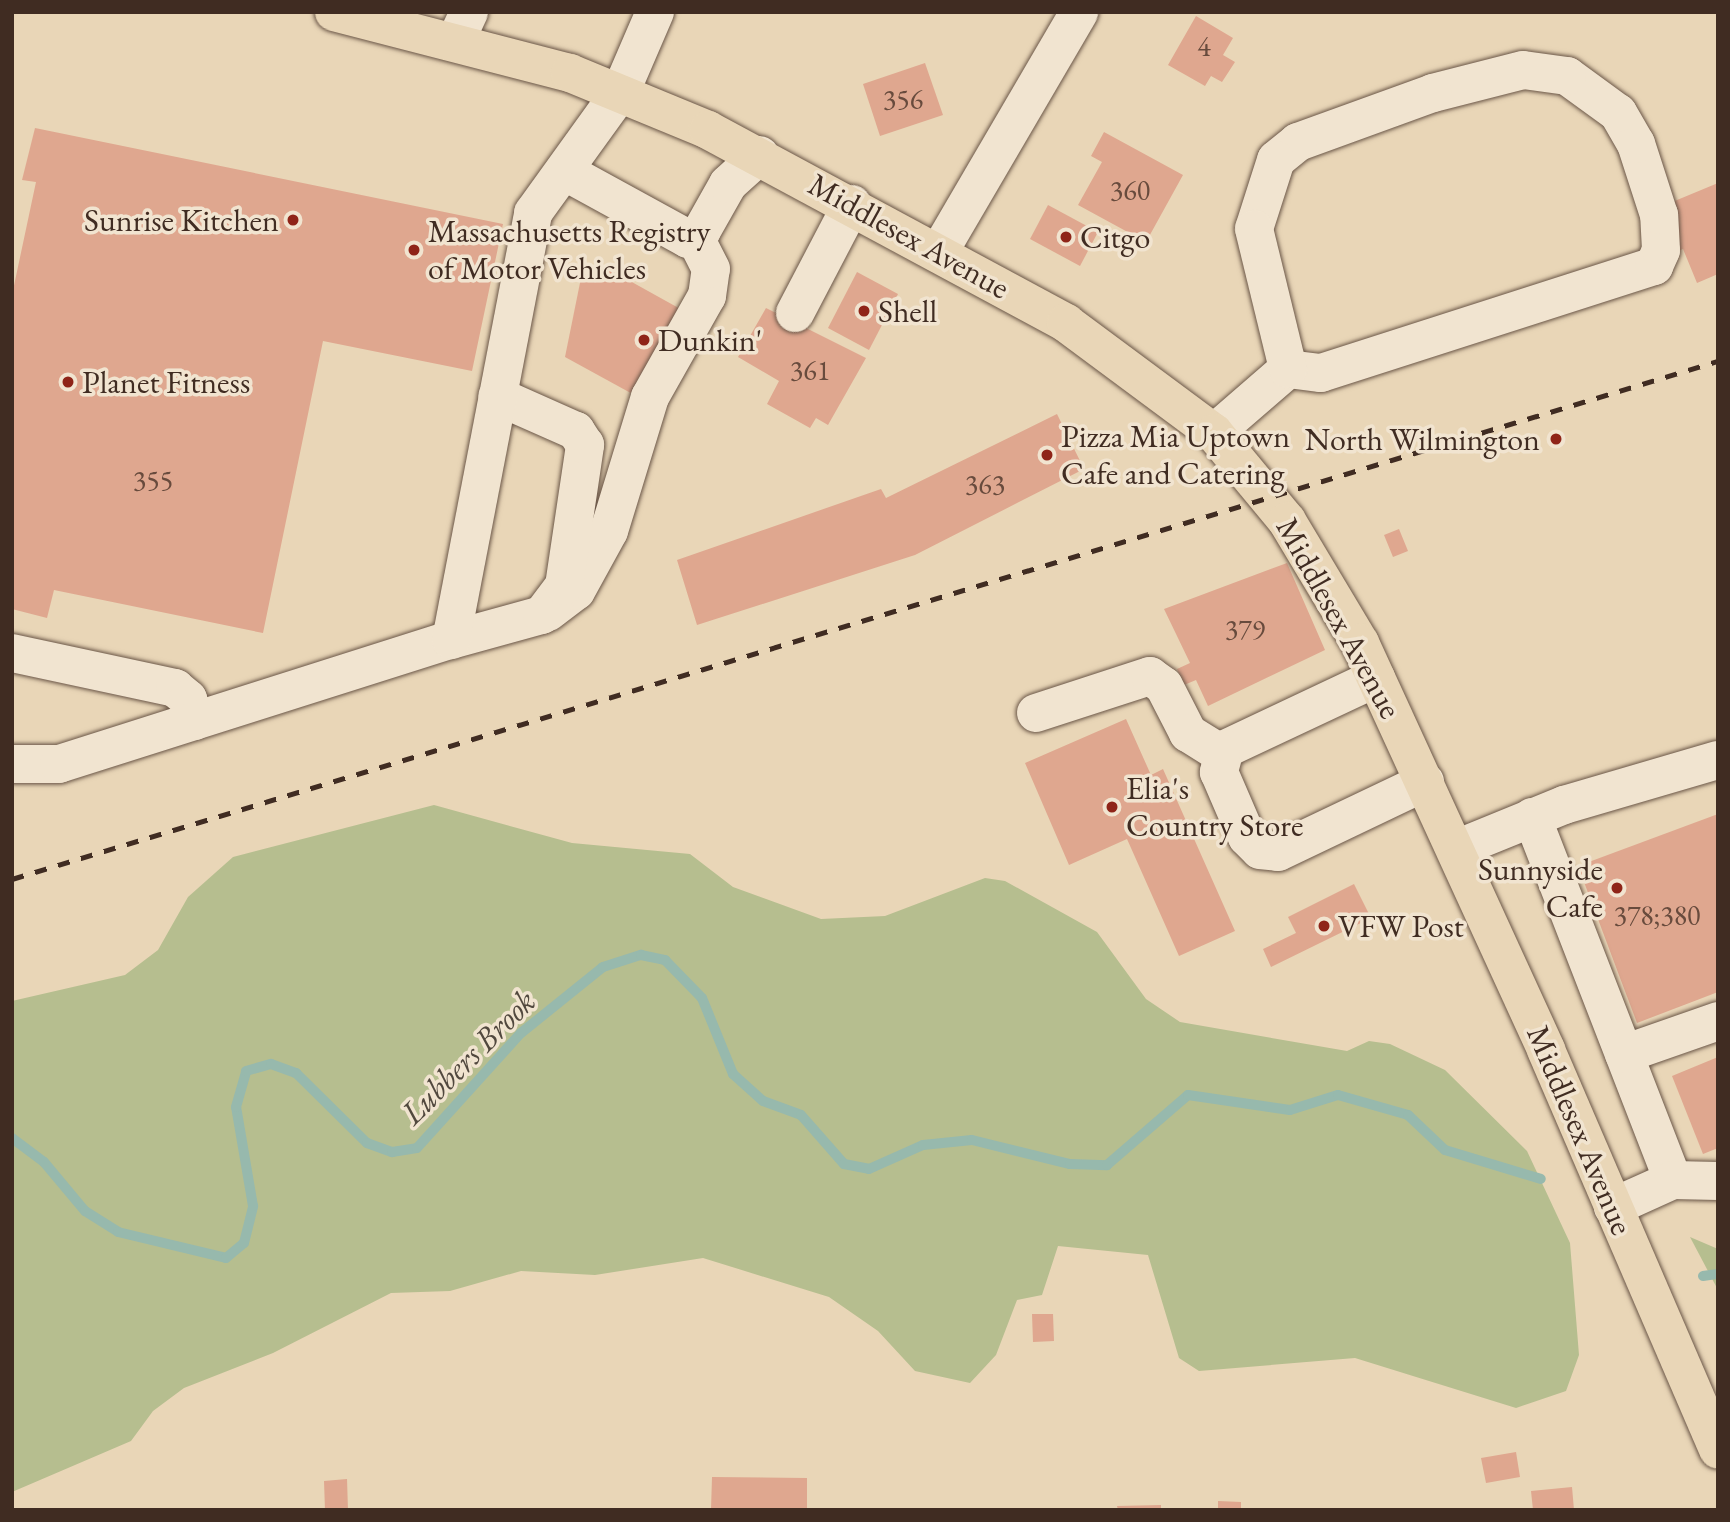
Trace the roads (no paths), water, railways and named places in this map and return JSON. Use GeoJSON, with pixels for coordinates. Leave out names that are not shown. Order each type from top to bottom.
{"type":"FeatureCollection","features":[{"type":"Feature","properties":{"kind":"main road","name":"Middlesex Avenue"},"geometry":{"type":"LineString","coordinates":[[334,12],[463,26],[621,91],[760,155],[939,252],[1084,335],[1214,433],[1287,521],[1376,678],[1456,849],[1718,1450]]}},
{"type":"Feature","properties":{"kind":"street"},"geometry":{"type":"LineString","coordinates":[[451,640],[533,213],[621,91],[655,12]]}},
{"type":"Feature","properties":{"kind":"street"},"geometry":{"type":"LineString","coordinates":[[939,252],[1079,12]]}},
{"type":"Feature","properties":{"kind":"street"},"geometry":{"type":"LineString","coordinates":[[1214,433],[1288,369],[1321,373],[1654,266],[1661,250],[1659,215],[1629,130],[1583,83],[1523,70],[1433,93],[1298,142],[1276,160],[1254,229],[1288,369]]}},
{"type":"Feature","properties":{"kind":"street"},"geometry":{"type":"LineString","coordinates":[[695,237],[728,184],[760,155]]}},
{"type":"Feature","properties":{"kind":"street"},"geometry":{"type":"LineString","coordinates":[[564,171],[674,237],[695,237]]}},
{"type":"Feature","properties":{"kind":"street"},"geometry":{"type":"LineString","coordinates":[[795,313],[852,204]]}},
{"type":"Feature","properties":{"kind":"street"},"geometry":{"type":"LineString","coordinates":[[12,764],[52,765],[548,612],[576,591],[609,531],[650,397],[707,296],[711,269],[695,237]]}},
{"type":"Feature","properties":{"kind":"street"},"geometry":{"type":"LineString","coordinates":[[497,396],[576,431],[585,444],[565,586],[548,612]]}},
{"type":"Feature","properties":{"kind":"street"},"geometry":{"type":"LineString","coordinates":[[12,653],[176,688],[188,699],[195,721]]}},
{"type":"Feature","properties":{"kind":"street"},"geometry":{"type":"LineString","coordinates":[[1036,713],[1144,675],[1164,686],[1188,733],[1221,754]]}},
{"type":"Feature","properties":{"kind":"street"},"geometry":{"type":"LineString","coordinates":[[1376,678],[1234,742],[1221,754],[1219,772],[1247,837],[1272,853],[1425,782]]}},
{"type":"Feature","properties":{"kind":"street"},"geometry":{"type":"LineString","coordinates":[[1456,849],[1532,817],[1718,760]]}},
{"type":"Feature","properties":{"kind":"street"},"geometry":{"type":"LineString","coordinates":[[1532,817],[1673,1180]]}},
{"type":"Feature","properties":{"kind":"street"},"geometry":{"type":"LineString","coordinates":[[1624,1054],[1718,1021]]}},
{"type":"Feature","properties":{"kind":"street"},"geometry":{"type":"LineString","coordinates":[[1613,1207],[1673,1180],[1718,1181]]}},
{"type":"Feature","properties":{"kind":"waterway","name":"Lubbers Brook"},"geometry":{"type":"LineString","coordinates":[[12,1138],[44,1162],[85,1211],[118,1232],[226,1258],[244,1243],[253,1206],[236,1107],[246,1071],[271,1064],[296,1073],[367,1143],[392,1152],[417,1148],[521,1033],[603,967],[641,955],[665,960],[702,998],[733,1074],[763,1101],[801,1115],[844,1164],[869,1169],[923,1145],[972,1140],[1070,1164],[1107,1165],[1188,1095],[1290,1110],[1338,1095],[1408,1115],[1445,1150],[1541,1179]]}},
{"type":"Feature","properties":{"kind":"waterway","name":"Lubbers Brook"},"geometry":{"type":"LineString","coordinates":[[1703,1276],[1718,1274]]}},
{"type":"Feature","properties":{"kind":"railway"},"geometry":{"type":"LineString","coordinates":[[12,879],[1718,361]]}},
{"type":"Feature","properties":{"kind":"place","name":"Sunrise Kitchen"},"geometry":{"type":"Point","coordinates":[293,220]}},
{"type":"Feature","properties":{"kind":"place","name":"Citgo"},"geometry":{"type":"Point","coordinates":[1066,237]}},
{"type":"Feature","properties":{"kind":"place","name":"Massachusetts Registry of Motor Vehicles"},"geometry":{"type":"Point","coordinates":[414,250]}},
{"type":"Feature","properties":{"kind":"place","name":"Shell"},"geometry":{"type":"Point","coordinates":[864,311]}},
{"type":"Feature","properties":{"kind":"place","name":"Dunkin'"},"geometry":{"type":"Point","coordinates":[644,340]}},
{"type":"Feature","properties":{"kind":"place","name":"Planet Fitness"},"geometry":{"type":"Point","coordinates":[68,382]}},
{"type":"Feature","properties":{"kind":"place","name":"North Wilmington"},"geometry":{"type":"Point","coordinates":[1556,439]}},
{"type":"Feature","properties":{"kind":"place","name":"Pizza Mia Uptown Cafe and Catering"},"geometry":{"type":"Point","coordinates":[1047,455]}},
{"type":"Feature","properties":{"kind":"place","name":"Elia's Country Store"},"geometry":{"type":"Point","coordinates":[1112,807]}},
{"type":"Feature","properties":{"kind":"place","name":"Sunnyside Cafe"},"geometry":{"type":"Point","coordinates":[1617,888]}},
{"type":"Feature","properties":{"kind":"place","name":"VFW Post"},"geometry":{"type":"Point","coordinates":[1324,926]}}]}
